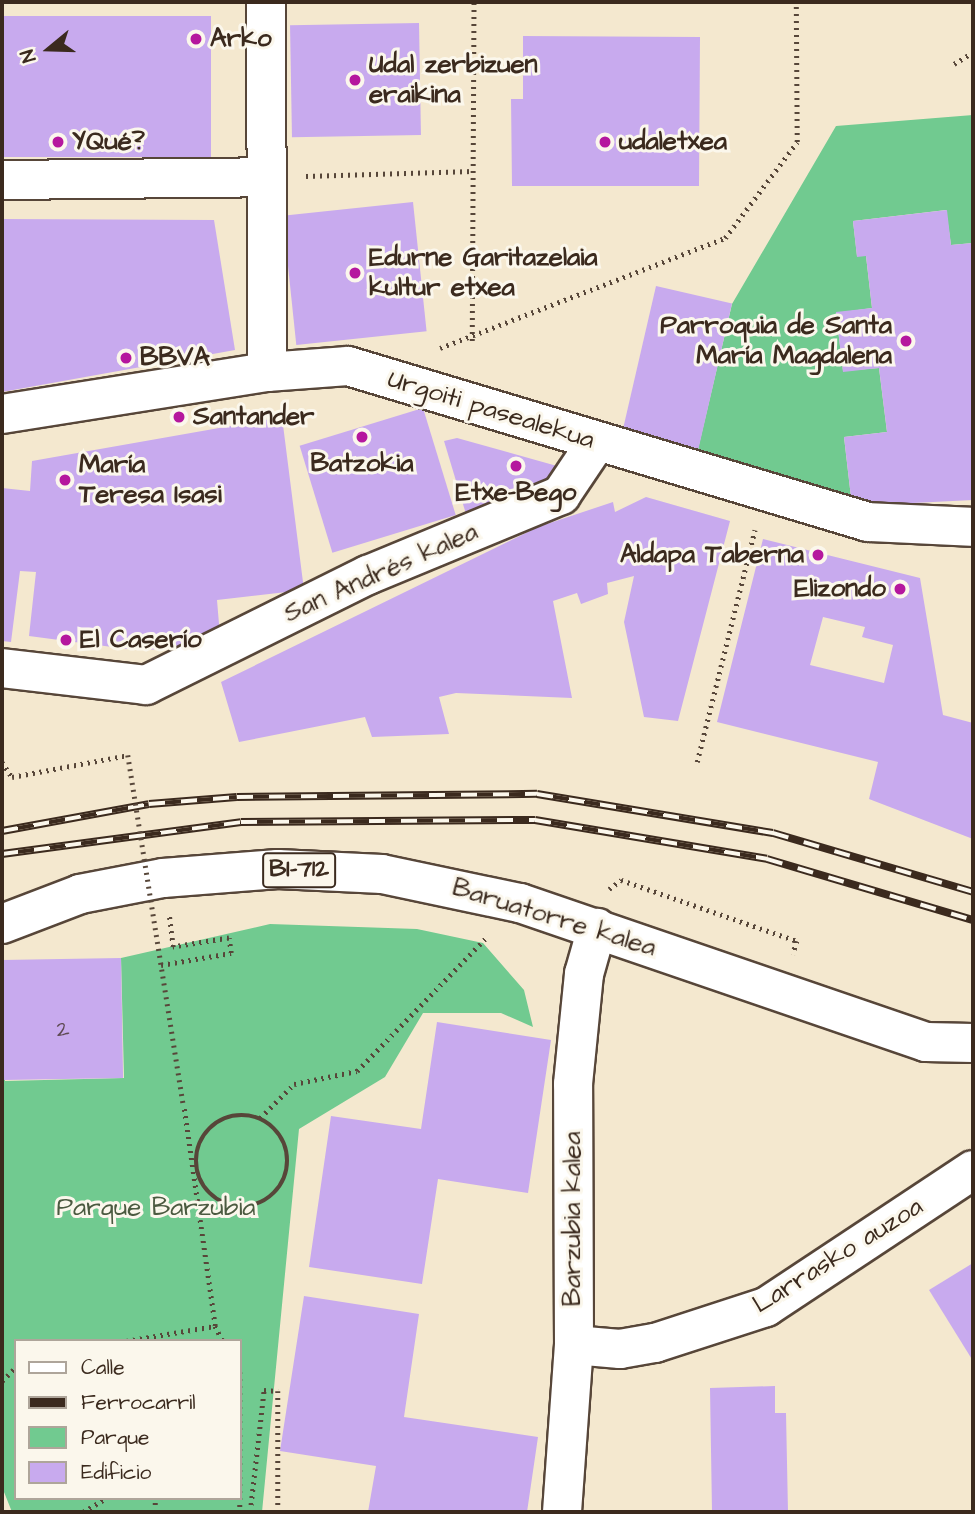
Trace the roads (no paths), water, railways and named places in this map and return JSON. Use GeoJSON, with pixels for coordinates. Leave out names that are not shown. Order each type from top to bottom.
{"type":"FeatureCollection","features":[{"type":"Feature","properties":{"kind":"street"},"geometry":{"type":"LineString","coordinates":[[267,2],[267,372]]}},
{"type":"Feature","properties":{"kind":"street"},"geometry":{"type":"LineString","coordinates":[[2,180],[267,177]]}},
{"type":"Feature","properties":{"kind":"street","name":"Urgoiti pasealekua"},"geometry":{"type":"LineString","coordinates":[[2,414],[267,372],[348,366],[596,443],[765,488],[894,528],[973,527]]}},
{"type":"Feature","properties":{"kind":"street","name":"San Andrés kalea"},"geometry":{"type":"LineString","coordinates":[[2,668],[146,685],[368,575],[561,495],[596,443]]}},
{"type":"Feature","properties":{"kind":"street","name":"Baruatorre kalea"},"geometry":{"type":"LineString","coordinates":[[2,924],[80,894],[163,878],[278,869],[382,874],[520,903],[926,1042],[973,1043]]}},
{"type":"Feature","properties":{"kind":"street","name":"Barzubia kalea"},"geometry":{"type":"LineString","coordinates":[[562,1512],[573,1345],[573,1084],[584,974],[597,928]]}},
{"type":"Feature","properties":{"kind":"street","name":"Larrasko auzoa"},"geometry":{"type":"LineString","coordinates":[[573,1345],[620,1349],[655,1343],[766,1307],[973,1170]]}},
{"type":"Feature","properties":{"kind":"railway"},"geometry":{"type":"LineString","coordinates":[[2,831],[149,804],[237,797],[537,794],[773,833],[973,892]]}},
{"type":"Feature","properties":{"kind":"railway"},"geometry":{"type":"LineString","coordinates":[[2,854],[241,822],[535,820],[767,859],[973,920]]}},
{"type":"Feature","properties":{"kind":"place","name":"Arko"},"geometry":{"type":"Point","coordinates":[196,39]}},
{"type":"Feature","properties":{"kind":"place","name":"Udal zerbizuen eraikina"},"geometry":{"type":"Point","coordinates":[355,80]}},
{"type":"Feature","properties":{"kind":"place","name":"YQué?"},"geometry":{"type":"Point","coordinates":[58,142]}},
{"type":"Feature","properties":{"kind":"place","name":"udaletxea"},"geometry":{"type":"Point","coordinates":[605,142]}},
{"type":"Feature","properties":{"kind":"place","name":"Edurne Garitazelaia kultur etxea"},"geometry":{"type":"Point","coordinates":[355,273]}},
{"type":"Feature","properties":{"kind":"place","name":"Parroquia de Santa María Magdalena"},"geometry":{"type":"Point","coordinates":[906,341]}},
{"type":"Feature","properties":{"kind":"place","name":"BBVA"},"geometry":{"type":"Point","coordinates":[126,358]}},
{"type":"Feature","properties":{"kind":"place","name":"Santander"},"geometry":{"type":"Point","coordinates":[179,417]}},
{"type":"Feature","properties":{"kind":"place","name":"Batzokia"},"geometry":{"type":"Point","coordinates":[362,437]}},
{"type":"Feature","properties":{"kind":"place","name":"Etxe-Bego"},"geometry":{"type":"Point","coordinates":[516,466]}},
{"type":"Feature","properties":{"kind":"place","name":"María Teresa Isasi"},"geometry":{"type":"Point","coordinates":[65,480]}},
{"type":"Feature","properties":{"kind":"place","name":"Aldapa Taberna"},"geometry":{"type":"Point","coordinates":[818,555]}},
{"type":"Feature","properties":{"kind":"place","name":"Elizondo"},"geometry":{"type":"Point","coordinates":[900,589]}},
{"type":"Feature","properties":{"kind":"place","name":"El Caserío"},"geometry":{"type":"Point","coordinates":[66,640]}},
{"type":"Feature","properties":{"kind":"park label","name":"Parque Barzubia"},"geometry":{"type":"Point","coordinates":[156,1208]}}]}
